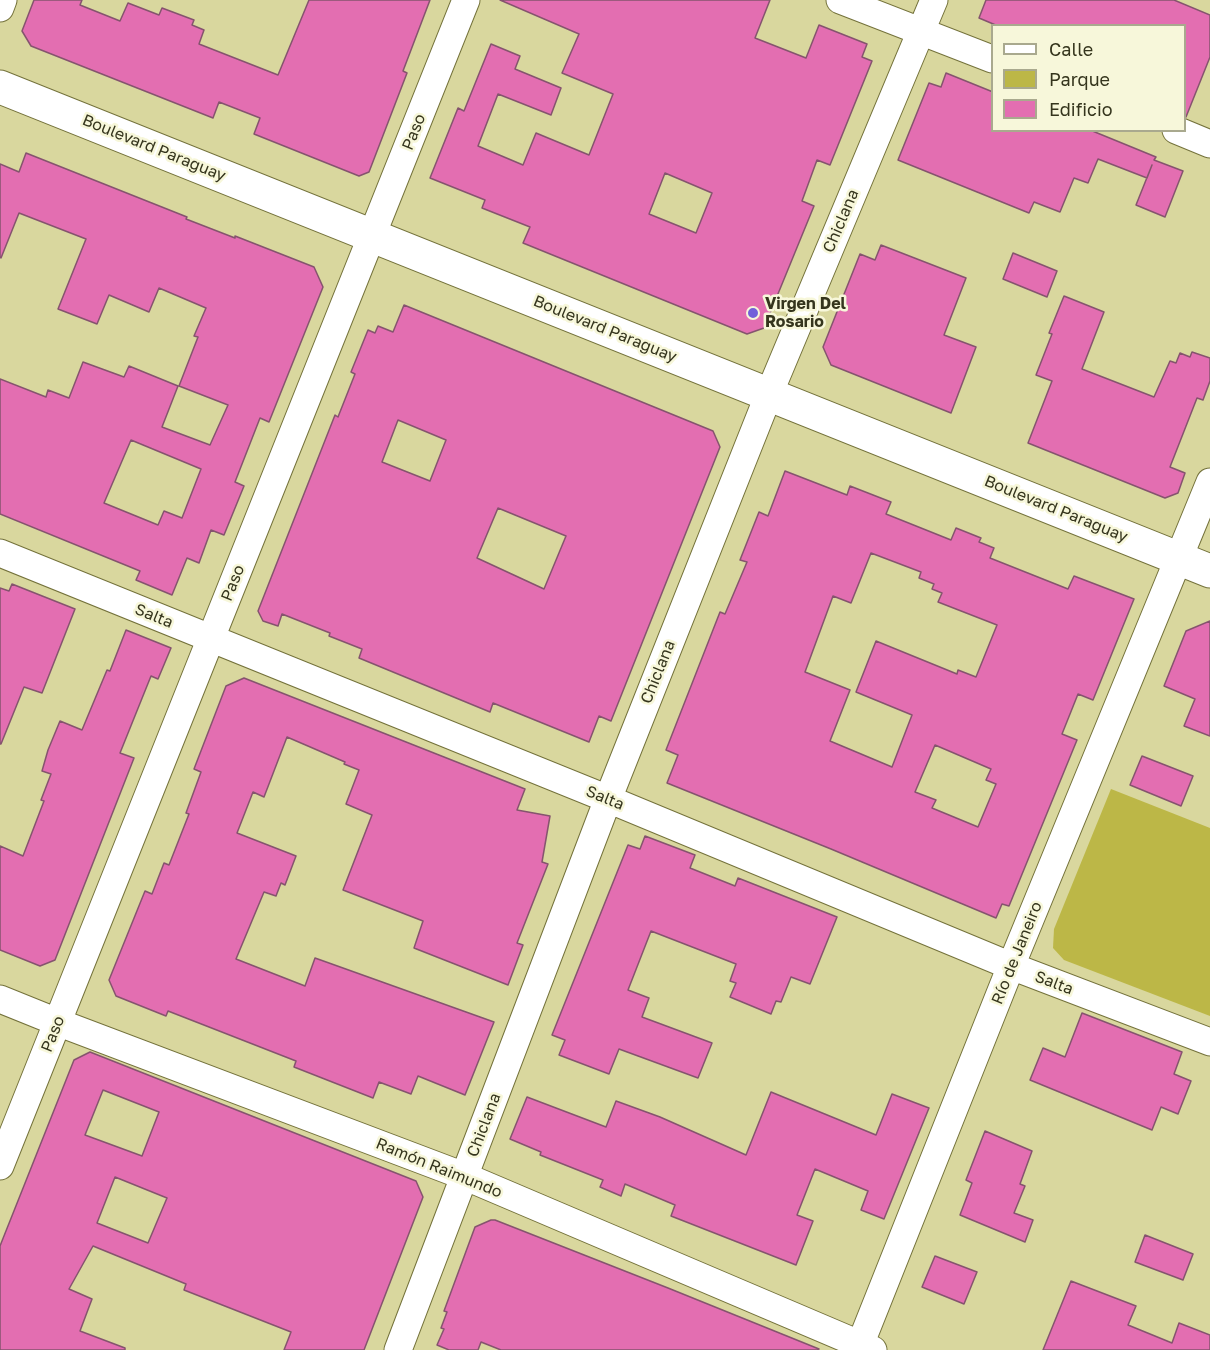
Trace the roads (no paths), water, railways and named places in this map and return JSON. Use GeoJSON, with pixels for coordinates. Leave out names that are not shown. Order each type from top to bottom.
{"type":"FeatureCollection","features":[{"type":"Feature","properties":{"kind":"main road","name":"Boulevard Paraguay"},"geometry":{"type":"LineString","coordinates":[[0,87],[1210,571]]}},
{"type":"Feature","properties":{"kind":"street"},"geometry":{"type":"LineString","coordinates":[[0,8],[3,0]]}},
{"type":"Feature","properties":{"kind":"street","name":"Paso"},"geometry":{"type":"LineString","coordinates":[[0,1166],[466,0]]}},
{"type":"Feature","properties":{"kind":"street"},"geometry":{"type":"LineString","coordinates":[[840,0],[991,58]]}},
{"type":"Feature","properties":{"kind":"street","name":"Chiclana"},"geometry":{"type":"LineString","coordinates":[[398,1350],[608,799],[769,394],[934,0]]}},
{"type":"Feature","properties":{"kind":"street"},"geometry":{"type":"LineString","coordinates":[[1181,132],[1210,144]]}},
{"type":"Feature","properties":{"kind":"street","name":"Río de Janeiro"},"geometry":{"type":"LineString","coordinates":[[863,1348],[1011,966],[1210,482]]}},
{"type":"Feature","properties":{"kind":"street","name":"Salta"},"geometry":{"type":"LineString","coordinates":[[0,553],[608,799],[1011,966],[1210,1041]]}},
{"type":"Feature","properties":{"kind":"street","name":"Ramón Raimundo"},"geometry":{"type":"LineString","coordinates":[[0,999],[464,1176],[863,1348]]}},
{"type":"Feature","properties":{"kind":"place","name":"Virgen Del Rosario"},"geometry":{"type":"Point","coordinates":[753,313]}}]}
